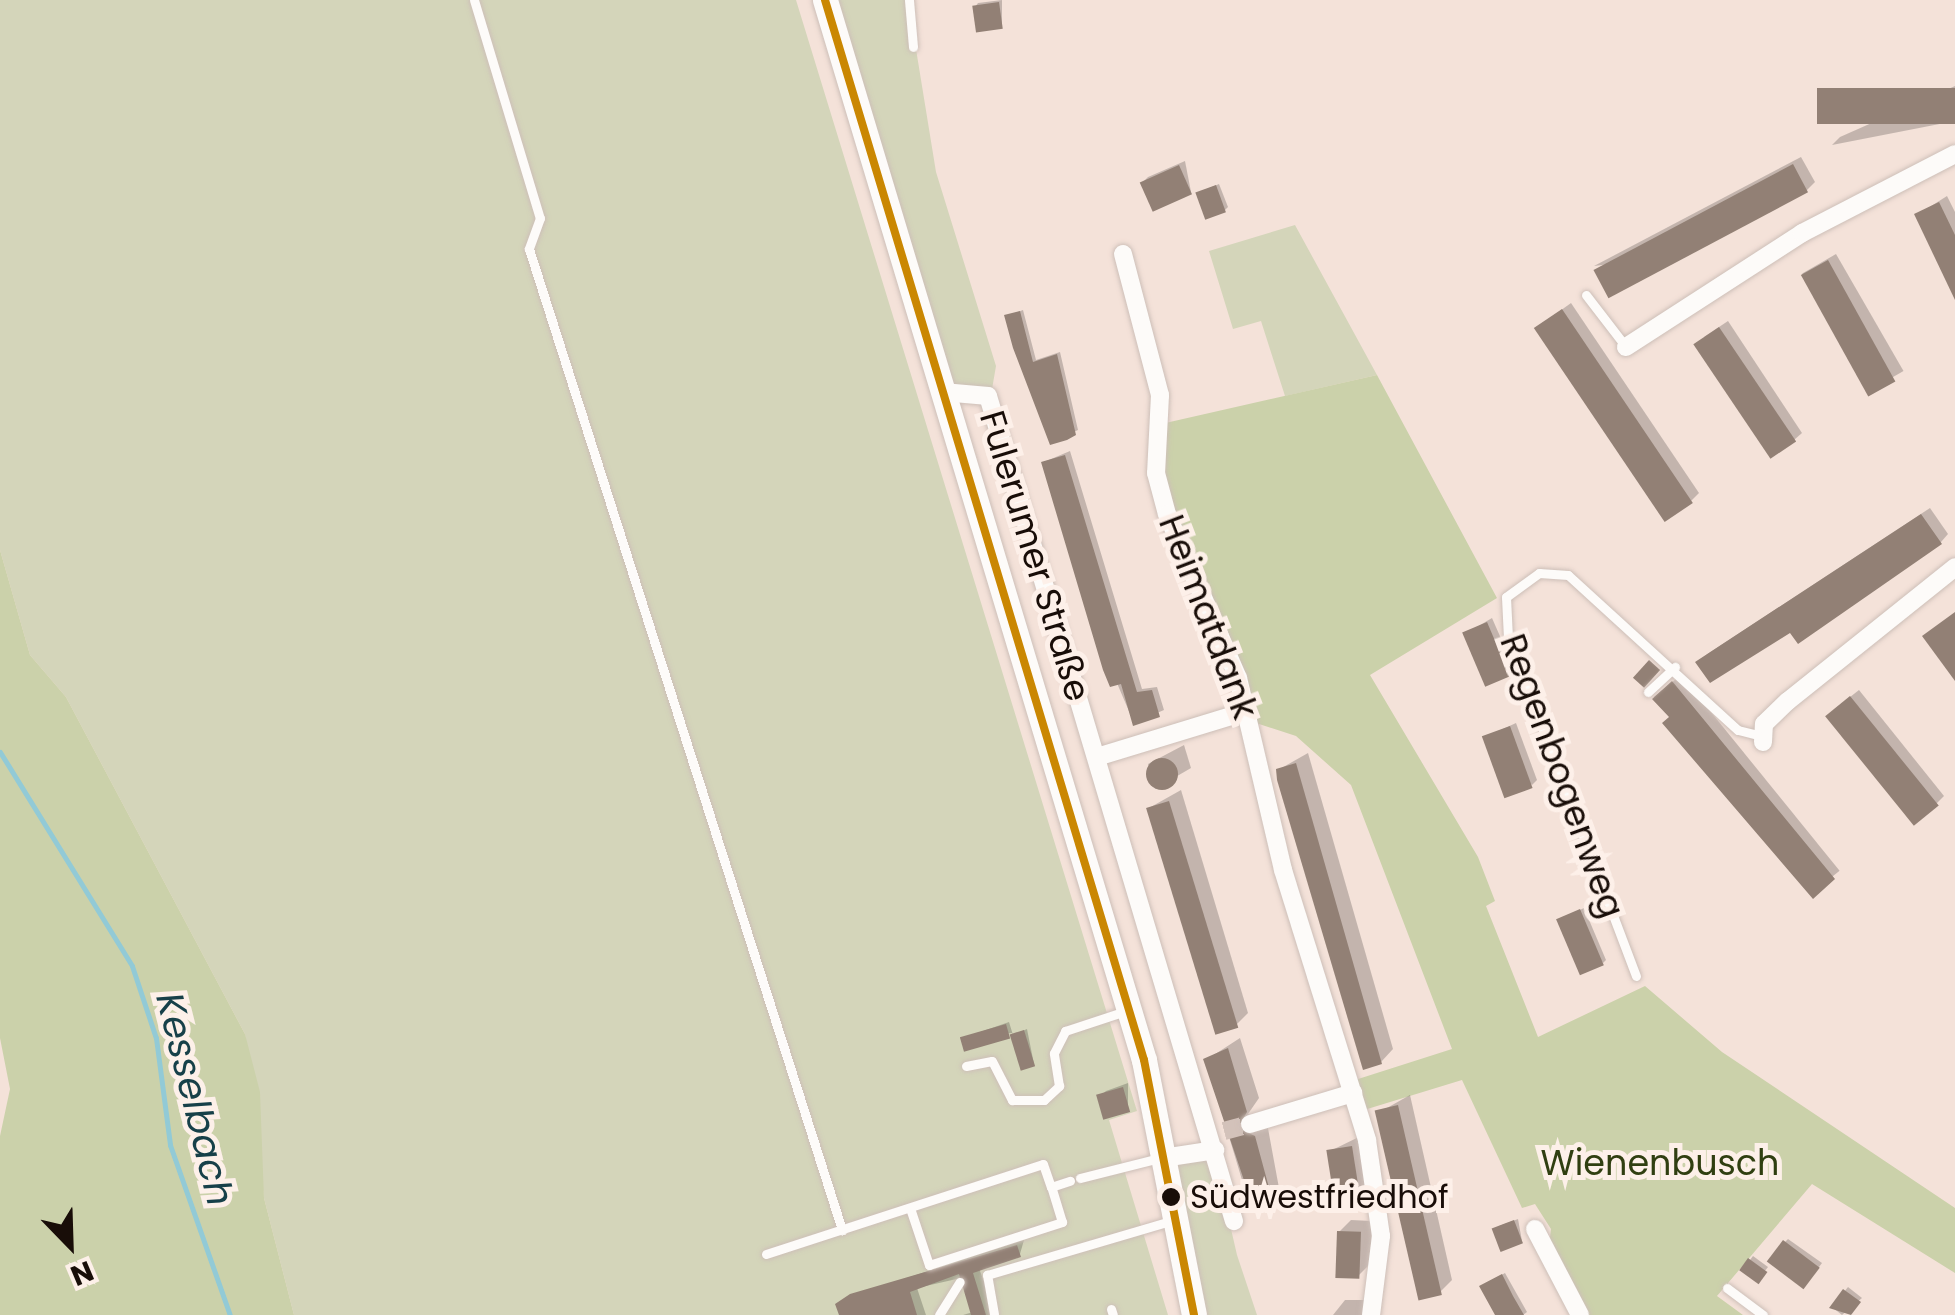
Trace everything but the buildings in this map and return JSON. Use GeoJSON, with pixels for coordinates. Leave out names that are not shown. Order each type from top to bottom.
{"type":"FeatureCollection","features":[{"type":"Feature","properties":{"kind":"main road","name":"Fulerumer Straße"},"geometry":{"type":"LineString","coordinates":[[825,0],[1129,1010],[1194,1315]]}},
{"type":"Feature","properties":{"kind":"street"},"geometry":{"type":"LineString","coordinates":[[1626,347],[1802,233],[1955,154]]}},
{"type":"Feature","properties":{"kind":"street","name":"Heimatdank"},"geometry":{"type":"LineString","coordinates":[[1123,254],[1160,395],[1156,473],[1166,514],[1247,711],[1283,870],[1354,1093],[1381,1236],[1372,1315]]}},
{"type":"Feature","properties":{"kind":"street","name":"Fulerumer Straße"},"geometry":{"type":"LineString","coordinates":[[943,392],[988,396],[1216,1139],[1236,1229]]}},
{"type":"Feature","properties":{"kind":"street","name":"Regenbogenweg"},"geometry":{"type":"LineString","coordinates":[[1760,739],[1788,700],[1955,567]]}},
{"type":"Feature","properties":{"kind":"street"},"geometry":{"type":"LineString","coordinates":[[1096,758],[1247,711]]}},
{"type":"Feature","properties":{"kind":"street"},"geometry":{"type":"LineString","coordinates":[[1250,1124],[1354,1093]]}},
{"type":"Feature","properties":{"kind":"street"},"geometry":{"type":"LineString","coordinates":[[1162,1158],[1216,1139]]}},
{"type":"Feature","properties":{"kind":"street"},"geometry":{"type":"LineString","coordinates":[[1536,1229],[1580,1315]]}},
{"type":"Feature","properties":{"kind":"lane"},"geometry":{"type":"LineString","coordinates":[[474,0],[540,218],[529,249],[842,1230]]}},
{"type":"Feature","properties":{"kind":"lane"},"geometry":{"type":"LineString","coordinates":[[909,0],[913,47]]}},
{"type":"Feature","properties":{"kind":"lane"},"geometry":{"type":"LineString","coordinates":[[1586,295],[1626,347]]}},
{"type":"Feature","properties":{"kind":"lane","name":"Regenbogenweg"},"geometry":{"type":"LineString","coordinates":[[1636,976],[1508,638],[1506,597],[1558,569],[1675,668],[1738,730],[1760,739]]}},
{"type":"Feature","properties":{"kind":"lane"},"geometry":{"type":"LineString","coordinates":[[1648,692],[1675,668]]}},
{"type":"Feature","properties":{"kind":"lane"},"geometry":{"type":"LineString","coordinates":[[966,1066],[992,1061],[1012,1100],[1044,1100],[1058,1086],[1054,1053],[1065,1031],[1129,1010]]}},
{"type":"Feature","properties":{"kind":"lane"},"geometry":{"type":"LineString","coordinates":[[1051,1188],[1162,1158]]}},
{"type":"Feature","properties":{"kind":"lane"},"geometry":{"type":"LineString","coordinates":[[766,1254],[1043,1164],[1062,1222],[929,1265],[910,1208]]}},
{"type":"Feature","properties":{"kind":"lane"},"geometry":{"type":"LineString","coordinates":[[974,1278],[1171,1221]]}},
{"type":"Feature","properties":{"kind":"lane"},"geometry":{"type":"LineString","coordinates":[[987,1274],[994,1314]]}},
{"type":"Feature","properties":{"kind":"lane"},"geometry":{"type":"LineString","coordinates":[[939,1315],[960,1282]]}},
{"type":"Feature","properties":{"kind":"lane"},"geometry":{"type":"LineString","coordinates":[[1727,1288],[1763,1315]]}},
{"type":"Feature","properties":{"kind":"green space","name":"Südwestfriedhof"},"geometry":{"type":"Polygon","coordinates":[[[0,0],[796,0],[1137,1111],[1109,1120],[1168,1315],[294,1315],[264,1198],[245,1034],[66,697],[30,655],[0,550],[0,0]]]}},
{"type":"Feature","properties":{"kind":"green space"},"geometry":{"type":"Polygon","coordinates":[[[835,0],[908,0],[936,172],[996,366],[991,395],[950,390],[835,0]]]}},
{"type":"Feature","properties":{"kind":"green space"},"geometry":{"type":"Polygon","coordinates":[[[1295,225],[1377,375],[1285,396],[1261,321],[1233,329],[1209,251],[1295,225]]]}},
{"type":"Feature","properties":{"kind":"green space","name":"Wienenbusch"},"geometry":{"type":"Polygon","coordinates":[[[1377,375],[1497,598],[1370,675],[1478,857],[1495,901],[1486,906],[1538,1037],[1645,986],[1722,1052],[1955,1208],[1955,1273],[1812,1184],[1717,1296],[1743,1315],[1585,1315],[1549,1246],[1551,1229],[1535,1204],[1522,1208],[1462,1080],[1364,1110],[1355,1080],[1452,1049],[1351,785],[1296,736],[1256,723],[1179,539],[1161,471],[1161,424],[1377,375]]]}},
{"type":"Feature","properties":{"kind":"green space"},"geometry":{"type":"Polygon","coordinates":[[[0,550],[30,655],[66,697],[245,1034],[260,1092],[264,1198],[294,1315],[0,1315],[0,1136],[10,1089],[0,1038],[0,550]]]}},
{"type":"Feature","properties":{"kind":"green space"},"geometry":{"type":"Polygon","coordinates":[[[1214,1155],[1237,1255],[1257,1315],[1204,1315],[1170,1161],[1214,1155]]]}},
{"type":"Feature","properties":{"kind":"waterway","name":"Kesselbach"},"geometry":{"type":"LineString","coordinates":[[0,752],[132,966],[156,1038],[170,1145],[230,1315]]}},
{"type":"Feature","properties":{"kind":"tunnel"},"geometry":{"type":"LineString","coordinates":[[1224,1131],[1250,1124]]}},
{"type":"Feature","properties":{"kind":"transit line"},"geometry":{"type":"LineString","coordinates":[[825,0],[1144,1060],[1194,1315]]}},
{"type":"Feature","properties":{"kind":"place","name":"Südwestfriedhof"},"geometry":{"type":"Point","coordinates":[1171,1197]}}]}
